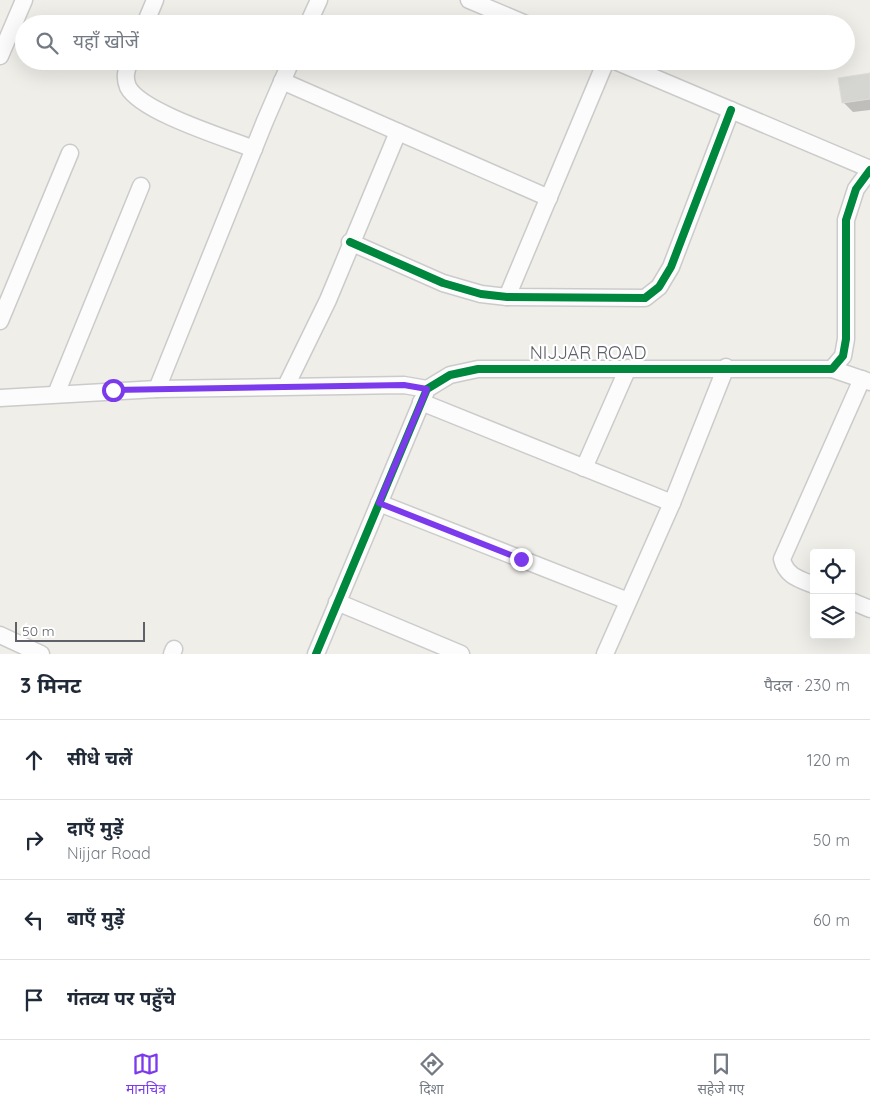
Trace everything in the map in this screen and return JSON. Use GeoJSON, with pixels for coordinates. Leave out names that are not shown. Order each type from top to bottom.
{"type":"FeatureCollection","features":[{"type":"Feature","properties":{"kind":"street"},"geometry":{"type":"LineString","coordinates":[[17,15],[24,0]]}},
{"type":"Feature","properties":{"kind":"street"},"geometry":{"type":"LineString","coordinates":[[149,15],[155,0]]}},
{"type":"Feature","properties":{"kind":"street"},"geometry":{"type":"LineString","coordinates":[[312,15],[319,0]]}},
{"type":"Feature","properties":{"kind":"street"},"geometry":{"type":"LineString","coordinates":[[469,0],[505,15]]}},
{"type":"Feature","properties":{"kind":"street"},"geometry":{"type":"LineString","coordinates":[[2,45],[15,18]]}},
{"type":"Feature","properties":{"kind":"street"},"geometry":{"type":"LineString","coordinates":[[127,70],[125,76],[128,86],[137,98],[167,114],[254,149]]}},
{"type":"Feature","properties":{"kind":"street"},"geometry":{"type":"LineString","coordinates":[[157,388],[288,70]]}},
{"type":"Feature","properties":{"kind":"street"},"geometry":{"type":"LineString","coordinates":[[507,297],[602,70]]}},
{"type":"Feature","properties":{"kind":"street"},"geometry":{"type":"LineString","coordinates":[[636,70],[870,170],[856,189],[846,220],[846,339],[843,356],[832,368]]}},
{"type":"Feature","properties":{"kind":"street"},"geometry":{"type":"LineString","coordinates":[[282,82],[549,198]]}},
{"type":"Feature","properties":{"kind":"street"},"geometry":{"type":"LineString","coordinates":[[350,242],[449,285],[481,294],[507,297],[628,300],[645,298],[659,287],[671,267],[688,228],[731,110]]}},
{"type":"Feature","properties":{"kind":"street"},"geometry":{"type":"LineString","coordinates":[[286,386],[328,300],[350,242],[398,132]]}},
{"type":"Feature","properties":{"kind":"street"},"geometry":{"type":"LineString","coordinates":[[0,320],[70,153]]}},
{"type":"Feature","properties":{"kind":"street"},"geometry":{"type":"LineString","coordinates":[[56,394],[141,186]]}},
{"type":"Feature","properties":{"kind":"street"},"geometry":{"type":"LineString","coordinates":[[606,654],[672,503],[726,367]]}},
{"type":"Feature","properties":{"kind":"street"},"geometry":{"type":"LineString","coordinates":[[584,468],[628,368]]}},
{"type":"Feature","properties":{"kind":"street","name":"NIJJAR ROAD"},"geometry":{"type":"LineString","coordinates":[[424,396],[450,375],[478,369],[832,368],[866,381]]}},
{"type":"Feature","properties":{"kind":"street"},"geometry":{"type":"LineString","coordinates":[[810,583],[791,575],[784,568],[782,559],[866,381]]}},
{"type":"Feature","properties":{"kind":"street"},"geometry":{"type":"LineString","coordinates":[[0,398],[157,388],[404,385],[424,396],[584,468],[672,503]]}},
{"type":"Feature","properties":{"kind":"street"},"geometry":{"type":"LineString","coordinates":[[316,654],[424,396]]}},
{"type":"Feature","properties":{"kind":"street"},"geometry":{"type":"LineString","coordinates":[[379,503],[628,601]]}},
{"type":"Feature","properties":{"kind":"street"},"geometry":{"type":"LineString","coordinates":[[337,602],[461,654]]}},
{"type":"Feature","properties":{"kind":"street"},"geometry":{"type":"LineString","coordinates":[[855,603],[870,609]]}},
{"type":"Feature","properties":{"kind":"street"},"geometry":{"type":"LineString","coordinates":[[0,635],[38,653]]}},
{"type":"Feature","properties":{"kind":"building"},"geometry":{"type":"Polygon","coordinates":[[[870,73],[870,99],[842,103],[838,78],[870,73]]]}},
{"type":"Feature","properties":{"kind":"cycle path"},"geometry":{"type":"LineString","coordinates":[[350,242],[443,283],[481,294],[507,297],[645,298],[659,287],[671,267],[731,110]]}},
{"type":"Feature","properties":{"kind":"cycle path"},"geometry":{"type":"LineString","coordinates":[[316,654],[427,389],[450,375],[478,369],[832,369],[843,356],[846,339],[846,220],[856,189],[870,170]]}},
{"type":"Feature","properties":{"kind":"route"},"geometry":{"type":"LineString","coordinates":[[113,390],[404,385],[427,389],[379,503],[521,559]]}}]}
